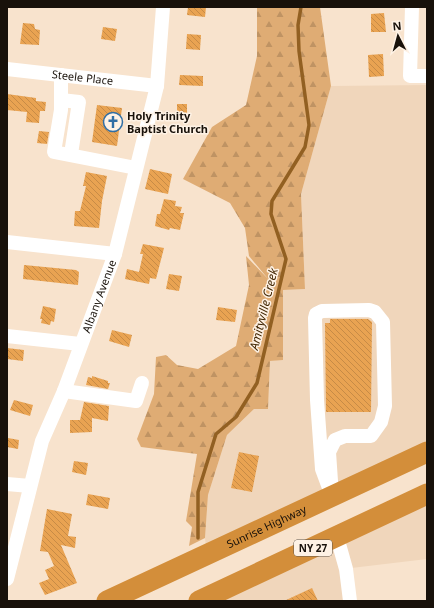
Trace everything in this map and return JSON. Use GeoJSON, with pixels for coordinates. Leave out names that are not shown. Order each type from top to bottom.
{"type":"FeatureCollection","features":[{"type":"Feature","properties":{"kind":"highway","name":"Sunrise Highway"},"geometry":{"type":"LineString","coordinates":[[107,601],[427,452]]}},
{"type":"Feature","properties":{"kind":"highway","name":"NY 27"},"geometry":{"type":"LineString","coordinates":[[199,601],[427,494]]}},
{"type":"Feature","properties":{"kind":"street","name":"Albany Avenue"},"geometry":{"type":"LineString","coordinates":[[7,579],[42,441],[64,391],[80,344],[115,254],[157,86],[163,7]]}},
{"type":"Feature","properties":{"kind":"street"},"geometry":{"type":"LineString","coordinates":[[412,7],[410,76],[427,76]]}},
{"type":"Feature","properties":{"kind":"street","name":"Steele Place"},"geometry":{"type":"LineString","coordinates":[[7,69],[157,86]]}},
{"type":"Feature","properties":{"kind":"street"},"geometry":{"type":"LineString","coordinates":[[61,75],[61,110],[54,152],[71,154],[136,168]]}},
{"type":"Feature","properties":{"kind":"street"},"geometry":{"type":"LineString","coordinates":[[7,242],[115,254]]}},
{"type":"Feature","properties":{"kind":"street"},"geometry":{"type":"LineString","coordinates":[[369,310],[375,312],[382,322],[385,406],[382,422],[371,436],[345,436],[335,440],[330,452],[332,496],[322,469],[317,400],[315,318],[316,314],[322,311],[369,310]]}},
{"type":"Feature","properties":{"kind":"street"},"geometry":{"type":"LineString","coordinates":[[7,336],[80,344]]}},
{"type":"Feature","properties":{"kind":"street"},"geometry":{"type":"LineString","coordinates":[[64,391],[136,401],[142,383]]}},
{"type":"Feature","properties":{"kind":"street"},"geometry":{"type":"LineString","coordinates":[[7,484],[30,486]]}},
{"type":"Feature","properties":{"kind":"street"},"geometry":{"type":"LineString","coordinates":[[337,537],[346,569],[350,601]]}},
{"type":"Feature","properties":{"kind":"shaded area"},"geometry":{"type":"Polygon","coordinates":[[[427,85],[427,441],[206,546],[205,538],[208,495],[227,435],[254,409],[268,409],[270,361],[283,359],[283,290],[305,289],[301,194],[331,86],[427,85]]]}},
{"type":"Feature","properties":{"kind":"shaded area"},"geometry":{"type":"Polygon","coordinates":[[[427,504],[427,559],[343,569],[345,601],[218,601],[427,504]]]}},
{"type":"Feature","properties":{"kind":"green space"},"geometry":{"type":"Polygon","coordinates":[[[257,7],[320,7],[331,86],[301,194],[305,289],[283,290],[283,360],[270,361],[268,409],[254,409],[227,435],[208,495],[205,538],[189,546],[192,527],[186,521],[197,454],[141,447],[137,439],[154,394],[156,357],[166,355],[177,365],[198,369],[236,346],[249,285],[246,256],[269,280],[249,256],[245,228],[230,203],[183,179],[212,127],[246,105],[257,56],[257,7]]]}},
{"type":"Feature","properties":{"kind":"building"},"geometry":{"type":"Polygon","coordinates":[[[188,7],[206,7],[205,17],[187,15],[188,7]]]}},
{"type":"Feature","properties":{"kind":"building"},"geometry":{"type":"Polygon","coordinates":[[[384,13],[386,32],[371,32],[371,14],[384,13]]]}},
{"type":"Feature","properties":{"kind":"building"},"geometry":{"type":"Polygon","coordinates":[[[23,23],[34,24],[35,29],[40,30],[39,45],[20,44],[23,23]]]}},
{"type":"Feature","properties":{"kind":"building"},"geometry":{"type":"Polygon","coordinates":[[[103,27],[117,29],[115,41],[101,39],[103,27]]]}},
{"type":"Feature","properties":{"kind":"building"},"geometry":{"type":"Polygon","coordinates":[[[187,34],[201,35],[200,50],[186,49],[187,34]]]}},
{"type":"Feature","properties":{"kind":"building"},"geometry":{"type":"Polygon","coordinates":[[[383,54],[384,76],[369,77],[368,55],[383,54]]]}},
{"type":"Feature","properties":{"kind":"building"},"geometry":{"type":"Polygon","coordinates":[[[180,75],[203,76],[203,86],[179,85],[180,75]]]}},
{"type":"Feature","properties":{"kind":"building"},"geometry":{"type":"Polygon","coordinates":[[[7,94],[36,98],[36,101],[46,102],[45,111],[40,111],[39,123],[26,122],[27,112],[7,110],[7,94]]]}},
{"type":"Feature","properties":{"kind":"building"},"geometry":{"type":"Polygon","coordinates":[[[177,104],[187,104],[187,117],[177,117],[177,104]]]}},
{"type":"Feature","properties":{"kind":"building"},"geometry":{"type":"Polygon","coordinates":[[[97,105],[122,108],[117,146],[92,142],[97,105]]]}},
{"type":"Feature","properties":{"kind":"building"},"geometry":{"type":"Polygon","coordinates":[[[39,131],[49,132],[47,144],[37,143],[39,131]]]}},
{"type":"Feature","properties":{"kind":"building"},"geometry":{"type":"Polygon","coordinates":[[[150,169],[172,174],[168,194],[145,189],[150,169]]]}},
{"type":"Feature","properties":{"kind":"building"},"geometry":{"type":"Polygon","coordinates":[[[86,172],[107,176],[99,228],[74,226],[75,211],[80,211],[86,186],[83,186],[86,172]]]}},
{"type":"Feature","properties":{"kind":"building"},"geometry":{"type":"Polygon","coordinates":[[[164,199],[176,201],[175,206],[182,207],[180,213],[184,213],[180,230],[170,228],[169,230],[155,226],[157,214],[160,214],[164,199]]]}},
{"type":"Feature","properties":{"kind":"building"},"geometry":{"type":"Polygon","coordinates":[[[143,244],[164,248],[156,279],[150,278],[149,284],[125,279],[127,269],[139,272],[143,254],[140,254],[143,244]]]}},
{"type":"Feature","properties":{"kind":"building"},"geometry":{"type":"Polygon","coordinates":[[[24,265],[76,270],[79,272],[78,285],[23,279],[24,265]]]}},
{"type":"Feature","properties":{"kind":"building"},"geometry":{"type":"Polygon","coordinates":[[[169,274],[182,276],[179,291],[166,289],[169,274]]]}},
{"type":"Feature","properties":{"kind":"building"},"geometry":{"type":"Polygon","coordinates":[[[43,306],[56,309],[54,322],[51,321],[50,325],[41,323],[42,319],[40,319],[43,306]]]}},
{"type":"Feature","properties":{"kind":"building"},"geometry":{"type":"Polygon","coordinates":[[[218,307],[237,310],[235,322],[216,320],[218,307]]]}},
{"type":"Feature","properties":{"kind":"building"},"geometry":{"type":"Polygon","coordinates":[[[330,319],[368,319],[372,322],[371,412],[326,412],[325,323],[330,323],[330,319]]]}},
{"type":"Feature","properties":{"kind":"building"},"geometry":{"type":"Polygon","coordinates":[[[112,330],[132,335],[129,347],[109,341],[112,330]]]}},
{"type":"Feature","properties":{"kind":"building"},"geometry":{"type":"Polygon","coordinates":[[[7,348],[24,350],[23,361],[7,359],[7,348]]]}},
{"type":"Feature","properties":{"kind":"building"},"geometry":{"type":"Polygon","coordinates":[[[92,376],[108,381],[108,383],[110,383],[108,389],[86,385],[88,377],[92,378],[92,376]]]}},
{"type":"Feature","properties":{"kind":"building"},"geometry":{"type":"Polygon","coordinates":[[[14,400],[33,405],[30,416],[10,410],[14,400]]]}},
{"type":"Feature","properties":{"kind":"building"},"geometry":{"type":"Polygon","coordinates":[[[84,402],[109,406],[108,421],[92,418],[92,432],[70,433],[70,420],[80,420],[84,402]]]}},
{"type":"Feature","properties":{"kind":"building"},"geometry":{"type":"Polygon","coordinates":[[[8,438],[19,440],[18,449],[7,447],[8,438]]]}},
{"type":"Feature","properties":{"kind":"building"},"geometry":{"type":"Polygon","coordinates":[[[239,452],[259,456],[252,492],[231,488],[239,452]]]}},
{"type":"Feature","properties":{"kind":"building"},"geometry":{"type":"Polygon","coordinates":[[[74,461],[88,463],[86,475],[72,472],[74,461]]]}},
{"type":"Feature","properties":{"kind":"building"},"geometry":{"type":"Polygon","coordinates":[[[88,494],[110,498],[108,509],[86,505],[88,494]]]}},
{"type":"Feature","properties":{"kind":"building"},"geometry":{"type":"Polygon","coordinates":[[[47,509],[72,514],[68,536],[76,537],[75,548],[61,545],[77,583],[45,595],[39,583],[49,579],[45,570],[54,566],[48,552],[40,551],[47,509]]]}},
{"type":"Feature","properties":{"kind":"building"},"geometry":{"type":"Polygon","coordinates":[[[312,588],[318,601],[284,601],[312,588]]]}},
{"type":"Feature","properties":{"kind":"waterway","name":"Amityville Creek"},"geometry":{"type":"LineString","coordinates":[[198,538],[198,492],[216,434],[236,417],[257,383],[286,259],[271,214],[272,201],[305,147],[309,125],[299,51],[298,25],[301,7]]}},
{"type":"Feature","properties":{"kind":"place","name":"Holy Trinity Baptist Church"},"geometry":{"type":"Point","coordinates":[113,122]}}]}
